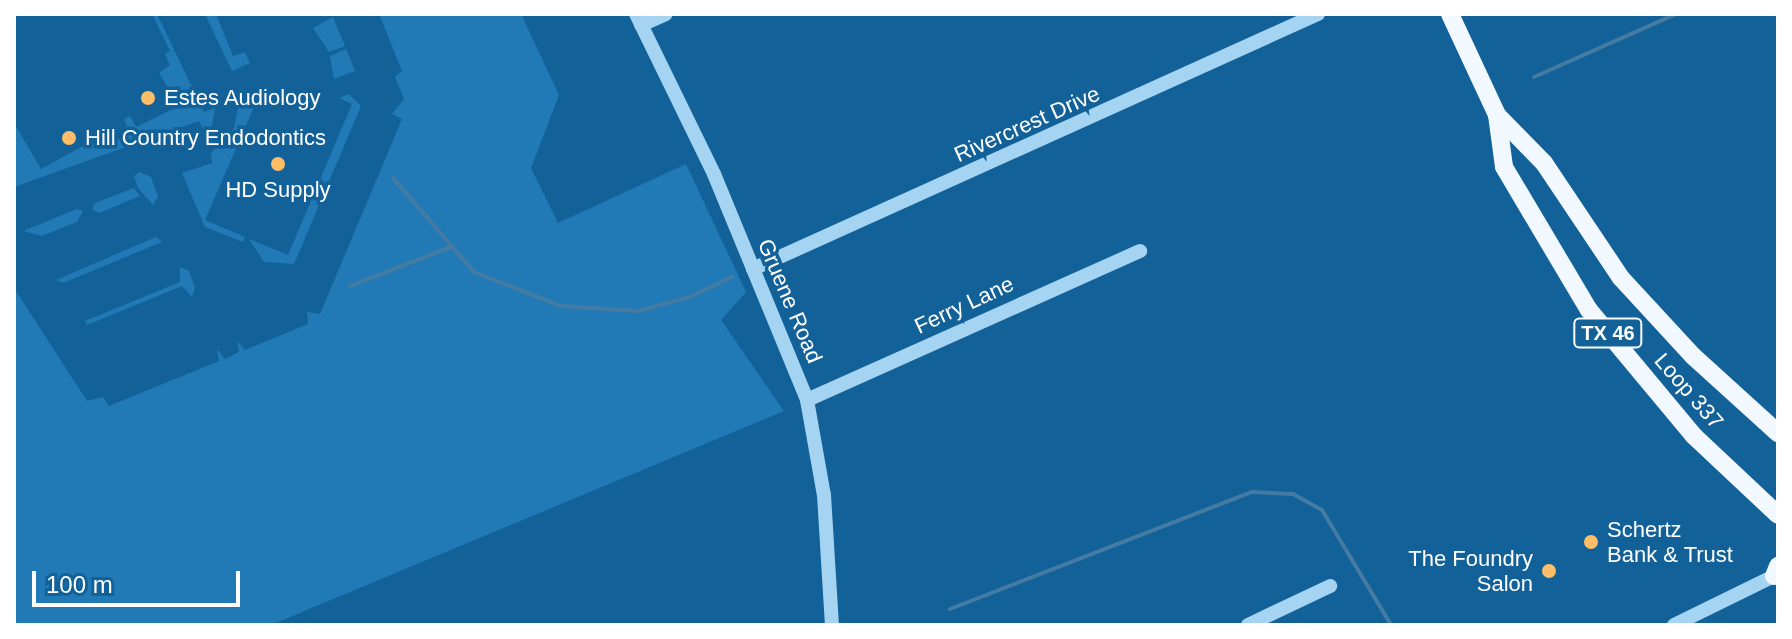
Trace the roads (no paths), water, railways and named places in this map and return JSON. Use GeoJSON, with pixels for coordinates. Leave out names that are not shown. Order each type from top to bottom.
{"type":"FeatureCollection","features":[{"type":"Feature","properties":{"kind":"main road","name":"Loop 337"},"geometry":{"type":"LineString","coordinates":[[1450,14],[1497,115],[1504,167],[1589,310],[1694,436],[1778,515]]}},
{"type":"Feature","properties":{"kind":"main road","name":"Loop 337"},"geometry":{"type":"LineString","coordinates":[[1497,115],[1544,163],[1577,218],[1653,315],[1778,433]]}},
{"type":"Feature","properties":{"kind":"street"},"geometry":{"type":"LineString","coordinates":[[639,20],[666,14]]}},
{"type":"Feature","properties":{"kind":"street","name":"Rivercrest Drive"},"geometry":{"type":"LineString","coordinates":[[753,269],[1318,14]]}},
{"type":"Feature","properties":{"kind":"street","name":"Gruene Road"},"geometry":{"type":"LineString","coordinates":[[639,20],[753,269],[807,400],[824,495],[832,625]]}},
{"type":"Feature","properties":{"kind":"street","name":"Ferry Lane"},"geometry":{"type":"LineString","coordinates":[[807,400],[1140,251]]}},
{"type":"Feature","properties":{"kind":"street"},"geometry":{"type":"LineString","coordinates":[[1674,625],[1777,572]]}},
{"type":"Feature","properties":{"kind":"street"},"geometry":{"type":"LineString","coordinates":[[1248,625],[1330,586]]}},
{"type":"Feature","properties":{"kind":"waterway"},"geometry":{"type":"LineString","coordinates":[[1534,77],[1676,14]]}},
{"type":"Feature","properties":{"kind":"waterway"},"geometry":{"type":"LineString","coordinates":[[393,178],[474,272],[561,306],[638,311],[690,297],[732,277]]}},
{"type":"Feature","properties":{"kind":"waterway"},"geometry":{"type":"LineString","coordinates":[[350,286],[451,247]]}},
{"type":"Feature","properties":{"kind":"waterway"},"geometry":{"type":"LineString","coordinates":[[950,609],[1252,492],[1293,494],[1322,510],[1391,625]]}},
{"type":"Feature","properties":{"kind":"place","name":"Estes Audiology"},"geometry":{"type":"Point","coordinates":[148,98]}},
{"type":"Feature","properties":{"kind":"place","name":"Hill Country Endodontics"},"geometry":{"type":"Point","coordinates":[69,138]}},
{"type":"Feature","properties":{"kind":"place","name":"HD Supply"},"geometry":{"type":"Point","coordinates":[278,164]}},
{"type":"Feature","properties":{"kind":"place","name":"Schertz Bank & Trust"},"geometry":{"type":"Point","coordinates":[1591,542]}},
{"type":"Feature","properties":{"kind":"place","name":"The Foundry Salon"},"geometry":{"type":"Point","coordinates":[1549,571]}}]}
